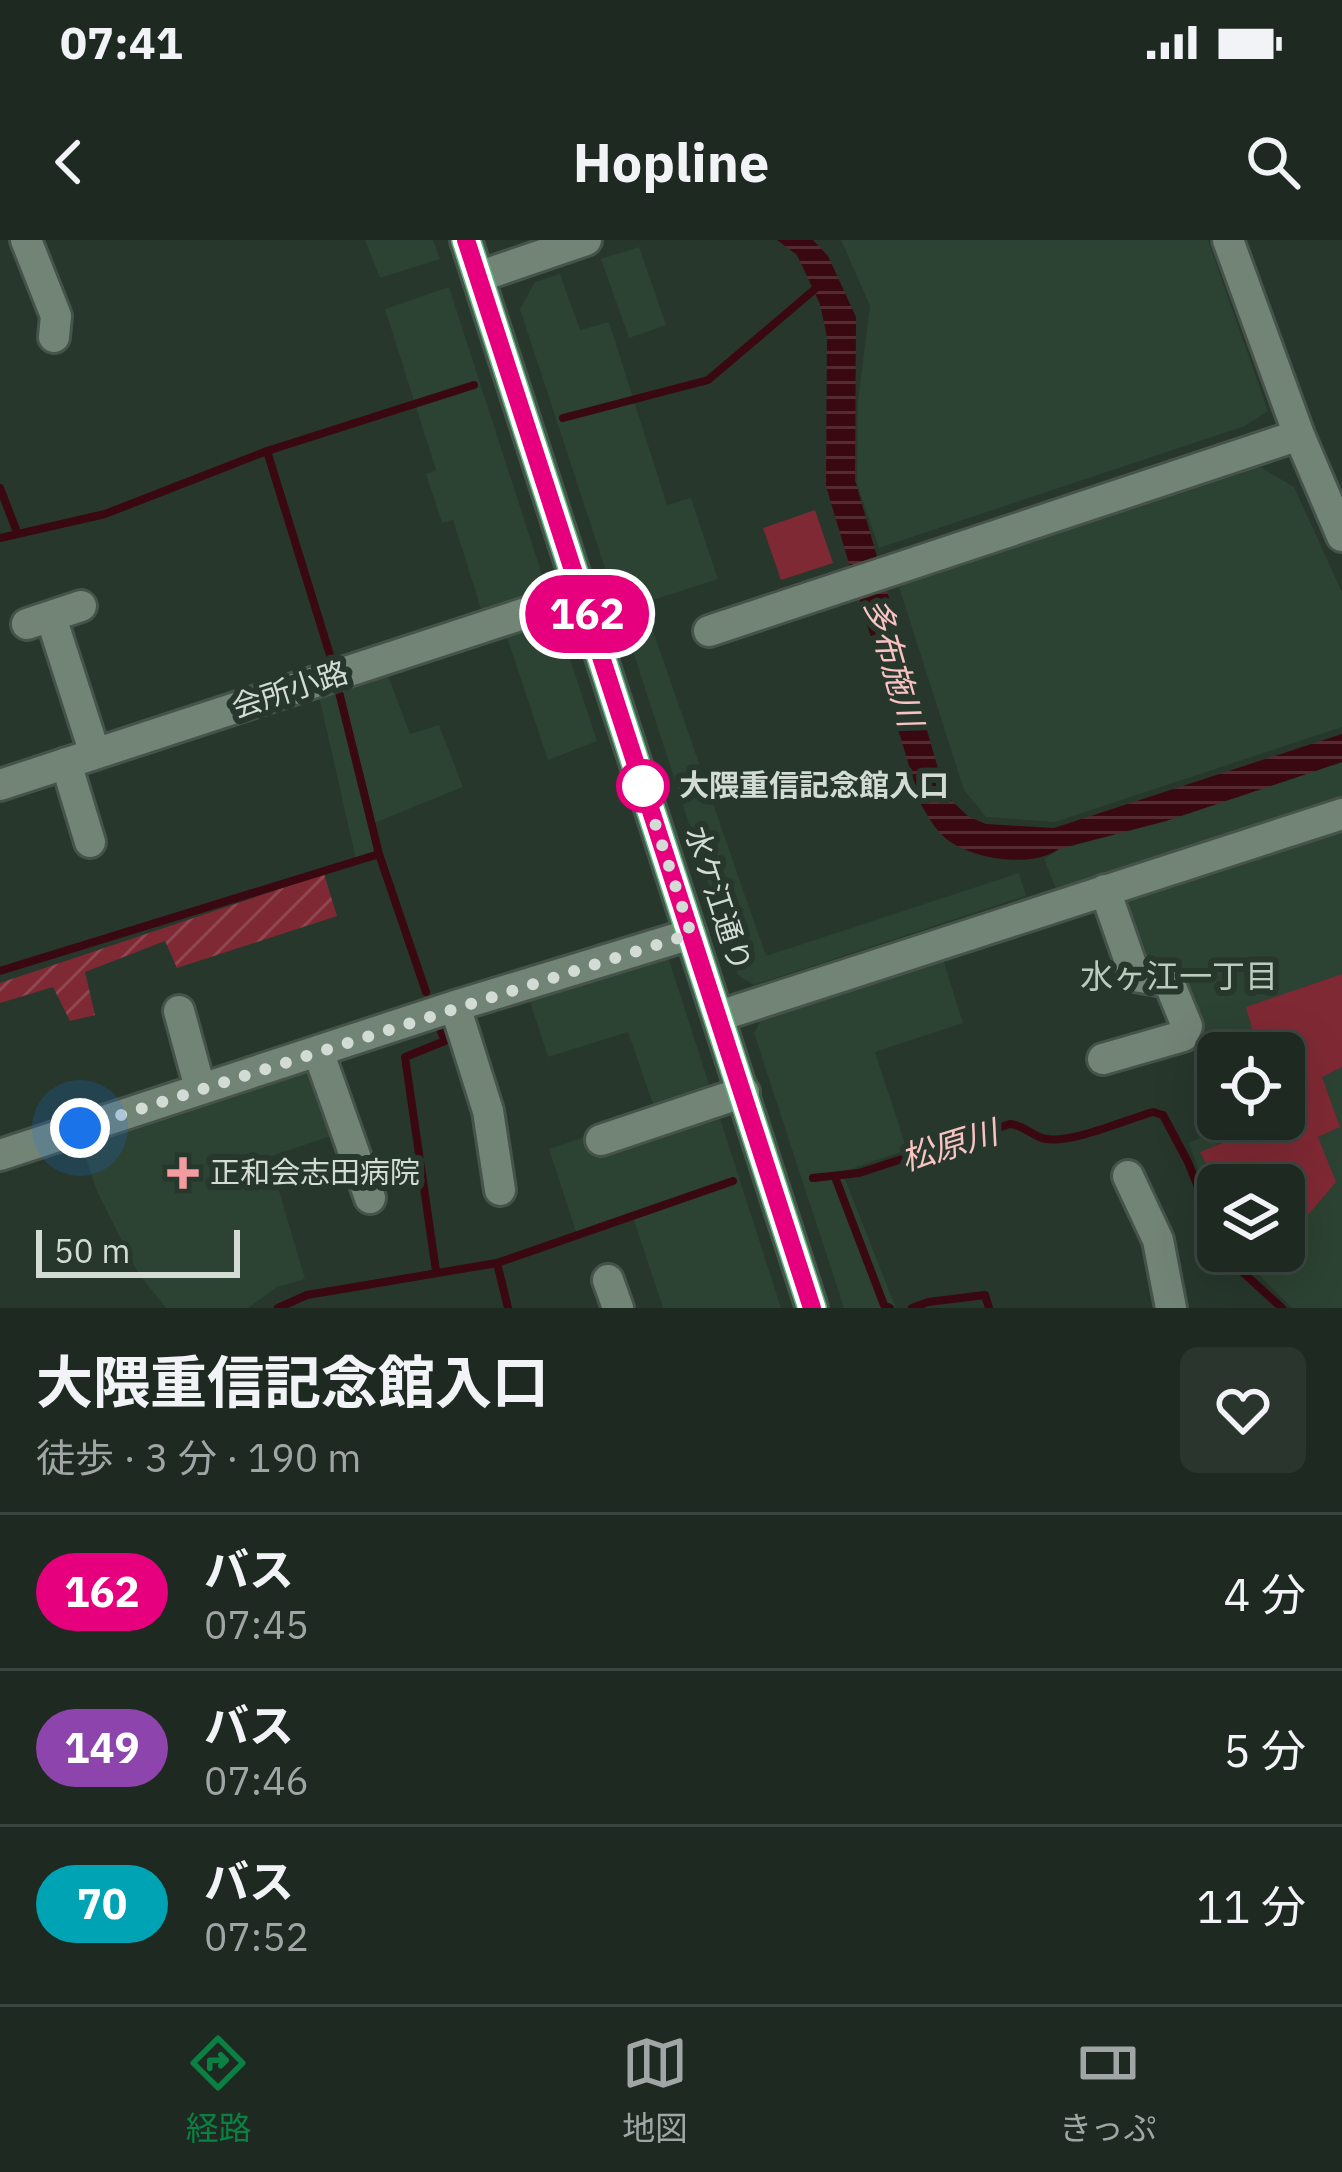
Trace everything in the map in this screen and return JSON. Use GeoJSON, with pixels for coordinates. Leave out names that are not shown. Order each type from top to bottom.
{"type":"FeatureCollection","features":[{"type":"Feature","properties":{"kind":"main road","name":"水ケ江通り"},"geometry":{"type":"LineString","coordinates":[[466,240],[812,1308]]}},
{"type":"Feature","properties":{"kind":"street"},"geometry":{"type":"LineString","coordinates":[[0,245],[13,240]]}},
{"type":"Feature","properties":{"kind":"street"},"geometry":{"type":"LineString","coordinates":[[26,240],[56,316],[54,337]]}},
{"type":"Feature","properties":{"kind":"street"},"geometry":{"type":"LineString","coordinates":[[478,277],[586,240]]}},
{"type":"Feature","properties":{"kind":"street"},"geometry":{"type":"LineString","coordinates":[[1228,240],[1299,435],[1342,536]]}},
{"type":"Feature","properties":{"kind":"street"},"geometry":{"type":"LineString","coordinates":[[709,631],[1299,435]]}},
{"type":"Feature","properties":{"kind":"street","name":"会所小路"},"geometry":{"type":"LineString","coordinates":[[8,783],[581,595]]}},
{"type":"Feature","properties":{"kind":"street"},"geometry":{"type":"LineString","coordinates":[[53,616],[81,759],[90,842]]}},
{"type":"Feature","properties":{"kind":"street"},"geometry":{"type":"LineString","coordinates":[[719,1016],[1342,814]]}},
{"type":"Feature","properties":{"kind":"street"},"geometry":{"type":"LineString","coordinates":[[1102,1059],[1183,1036],[1187,1026],[1169,982],[1135,976],[1106,890]]}},
{"type":"Feature","properties":{"kind":"street"},"geometry":{"type":"LineString","coordinates":[[0,1155],[691,934]]}},
{"type":"Feature","properties":{"kind":"street"},"geometry":{"type":"LineString","coordinates":[[455,1006],[488,1111],[500,1190]]}},
{"type":"Feature","properties":{"kind":"street"},"geometry":{"type":"LineString","coordinates":[[179,1011],[200,1088]]}},
{"type":"Feature","properties":{"kind":"street"},"geometry":{"type":"LineString","coordinates":[[317,1051],[370,1198]]}},
{"type":"Feature","properties":{"kind":"street"},"geometry":{"type":"LineString","coordinates":[[601,1139],[744,1092]]}},
{"type":"Feature","properties":{"kind":"street"},"geometry":{"type":"LineString","coordinates":[[1127,1176],[1158,1240],[1172,1308]]}},
{"type":"Feature","properties":{"kind":"shaded area"},"geometry":{"type":"Polygon","coordinates":[[[365,240],[433,240],[440,259],[380,278],[365,240]]]}},
{"type":"Feature","properties":{"kind":"shaded area"},"geometry":{"type":"Polygon","coordinates":[[[841,240],[1208,240],[1268,411],[1245,426],[879,548],[857,484],[858,400],[870,306],[841,240]]]}},
{"type":"Feature","properties":{"kind":"shaded area"},"geometry":{"type":"Polygon","coordinates":[[[639,247],[666,325],[629,338],[601,259],[639,247]]]}},
{"type":"Feature","properties":{"kind":"shaded area"},"geometry":{"type":"Polygon","coordinates":[[[560,274],[580,330],[609,322],[667,505],[691,498],[718,579],[619,611],[520,309],[535,282],[560,274]]]}},
{"type":"Feature","properties":{"kind":"shaded area"},"geometry":{"type":"Polygon","coordinates":[[[449,287],[545,584],[539,600],[484,618],[453,520],[442,523],[426,474],[436,470],[385,309],[449,287]]]}},
{"type":"Feature","properties":{"kind":"shaded area"},"geometry":{"type":"Polygon","coordinates":[[[1255,464],[1294,487],[1342,592],[1342,727],[1055,822],[986,817],[964,790],[898,584],[1255,464]]]}},
{"type":"Feature","properties":{"kind":"shaded area"},"geometry":{"type":"Polygon","coordinates":[[[815,510],[833,563],[781,580],[763,528],[815,510]]]}},
{"type":"Feature","properties":{"kind":"shaded area"},"geometry":{"type":"Polygon","coordinates":[[[546,618],[560,628],[597,741],[548,760],[505,631],[546,618]]]}},
{"type":"Feature","properties":{"kind":"shaded area"},"geometry":{"type":"Polygon","coordinates":[[[652,628],[766,956],[1019,873],[1026,896],[754,985],[738,975],[628,636],[652,628]]]}},
{"type":"Feature","properties":{"kind":"shaded area"},"geometry":{"type":"Polygon","coordinates":[[[386,670],[410,734],[439,725],[463,787],[374,823],[380,857],[357,864],[318,692],[386,670]]]}},
{"type":"Feature","properties":{"kind":"shaded area"},"geometry":{"type":"Polygon","coordinates":[[[1342,762],[1342,1308],[1292,1308],[1256,1272],[1305,1272],[1305,1164],[1197,1166],[1189,1143],[1305,1140],[1305,1032],[1197,1032],[1197,1062],[1114,902],[1067,916],[1044,859],[1059,849],[1166,821],[1342,762]]]}},
{"type":"Feature","properties":{"kind":"shaded area"},"geometry":{"type":"Polygon","coordinates":[[[324,874],[337,916],[177,968],[165,941],[85,972],[95,1015],[70,1021],[53,987],[0,1003],[0,983],[324,874]]]}},
{"type":"Feature","properties":{"kind":"shaded area"},"geometry":{"type":"Polygon","coordinates":[[[657,954],[669,960],[781,1308],[663,1308],[632,1214],[576,1232],[549,1149],[656,1113],[628,1032],[548,1057],[528,995],[657,954]]]}},
{"type":"Feature","properties":{"kind":"shaded area"},"geometry":{"type":"Polygon","coordinates":[[[942,956],[963,1023],[875,1052],[907,1150],[842,1172],[896,1308],[844,1308],[754,1033],[765,1013],[942,956]]]}},
{"type":"Feature","properties":{"kind":"shaded area"},"geometry":{"type":"Polygon","coordinates":[[[1342,974],[1342,1067],[1322,1077],[1340,1127],[1318,1137],[1336,1182],[1305,1218],[1305,1164],[1206,1164],[1200,1152],[1231,1140],[1305,1140],[1305,1032],[1253,1032],[1246,1007],[1342,974]]]}},
{"type":"Feature","properties":{"kind":"shaded area","name":"正和会志田病院"},"geometry":{"type":"Polygon","coordinates":[[[313,1065],[337,1134],[269,1157],[305,1279],[277,1287],[248,1308],[166,1308],[138,1273],[97,1191],[80,1141],[313,1065]]]}},
{"type":"Feature","properties":{"kind":"water","name":"多布施川"},"geometry":{"type":"Polygon","coordinates":[[[777,240],[813,240],[828,256],[856,317],[855,480],[943,786],[969,817],[986,824],[1054,828],[1342,734],[1342,762],[1166,821],[1034,858],[989,857],[945,838],[920,803],[826,486],[827,337],[820,304],[797,255],[777,240]]]}},
{"type":"Feature","properties":{"kind":"waterway"},"geometry":{"type":"LineString","coordinates":[[563,418],[708,380],[821,284]]}},
{"type":"Feature","properties":{"kind":"waterway"},"geometry":{"type":"LineString","coordinates":[[0,538],[105,514],[267,451],[474,385]]}},
{"type":"Feature","properties":{"kind":"waterway"},"geometry":{"type":"LineString","coordinates":[[267,451],[330,655]]}},
{"type":"Feature","properties":{"kind":"waterway"},"geometry":{"type":"LineString","coordinates":[[0,488],[17,532]]}},
{"type":"Feature","properties":{"kind":"waterway"},"geometry":{"type":"LineString","coordinates":[[339,692],[379,854],[426,992]]}},
{"type":"Feature","properties":{"kind":"waterway"},"geometry":{"type":"LineString","coordinates":[[0,971],[379,854]]}},
{"type":"Feature","properties":{"kind":"waterway"},"geometry":{"type":"LineString","coordinates":[[436,1271],[405,1057],[445,1041],[440,1029]]}},
{"type":"Feature","properties":{"kind":"waterway","name":"松原川"},"geometry":{"type":"LineString","coordinates":[[813,1178],[859,1173],[1010,1124],[1041,1138],[1057,1139],[1153,1112],[1163,1115],[1197,1184]]}},
{"type":"Feature","properties":{"kind":"waterway"},"geometry":{"type":"LineString","coordinates":[[835,1177],[884,1305],[890,1308]]}},
{"type":"Feature","properties":{"kind":"waterway","name":"松原川"},"geometry":{"type":"LineString","coordinates":[[278,1308],[307,1295],[497,1263],[733,1181]]}},
{"type":"Feature","properties":{"kind":"waterway"},"geometry":{"type":"LineString","coordinates":[[497,1263],[508,1308]]}},
{"type":"Feature","properties":{"kind":"waterway","name":"松原川"},"geometry":{"type":"LineString","coordinates":[[1242,1272],[1282,1308]]}},
{"type":"Feature","properties":{"kind":"waterway"},"geometry":{"type":"LineString","coordinates":[[912,1308],[985,1295],[989,1308]]}},
{"type":"Feature","properties":{"kind":"bus line","name":"162"},"geometry":{"type":"LineString","coordinates":[[466,240],[812,1308]]}},
{"type":"Feature","properties":{"kind":"place","name":"大隈重信記念館入口"},"geometry":{"type":"Point","coordinates":[643,786]}},
{"type":"Feature","properties":{"kind":"place","name":"正和会志田病院"},"geometry":{"type":"Point","coordinates":[183,1173]}},
{"type":"Feature","properties":{"kind":"district","name":"水ヶ江一丁目"},"geometry":{"type":"Point","coordinates":[1179,976]}},
{"type":"Feature","properties":{"kind":"route"},"geometry":{"type":"LineString","coordinates":[[80,1128],[691,934],[643,786]]}}]}
